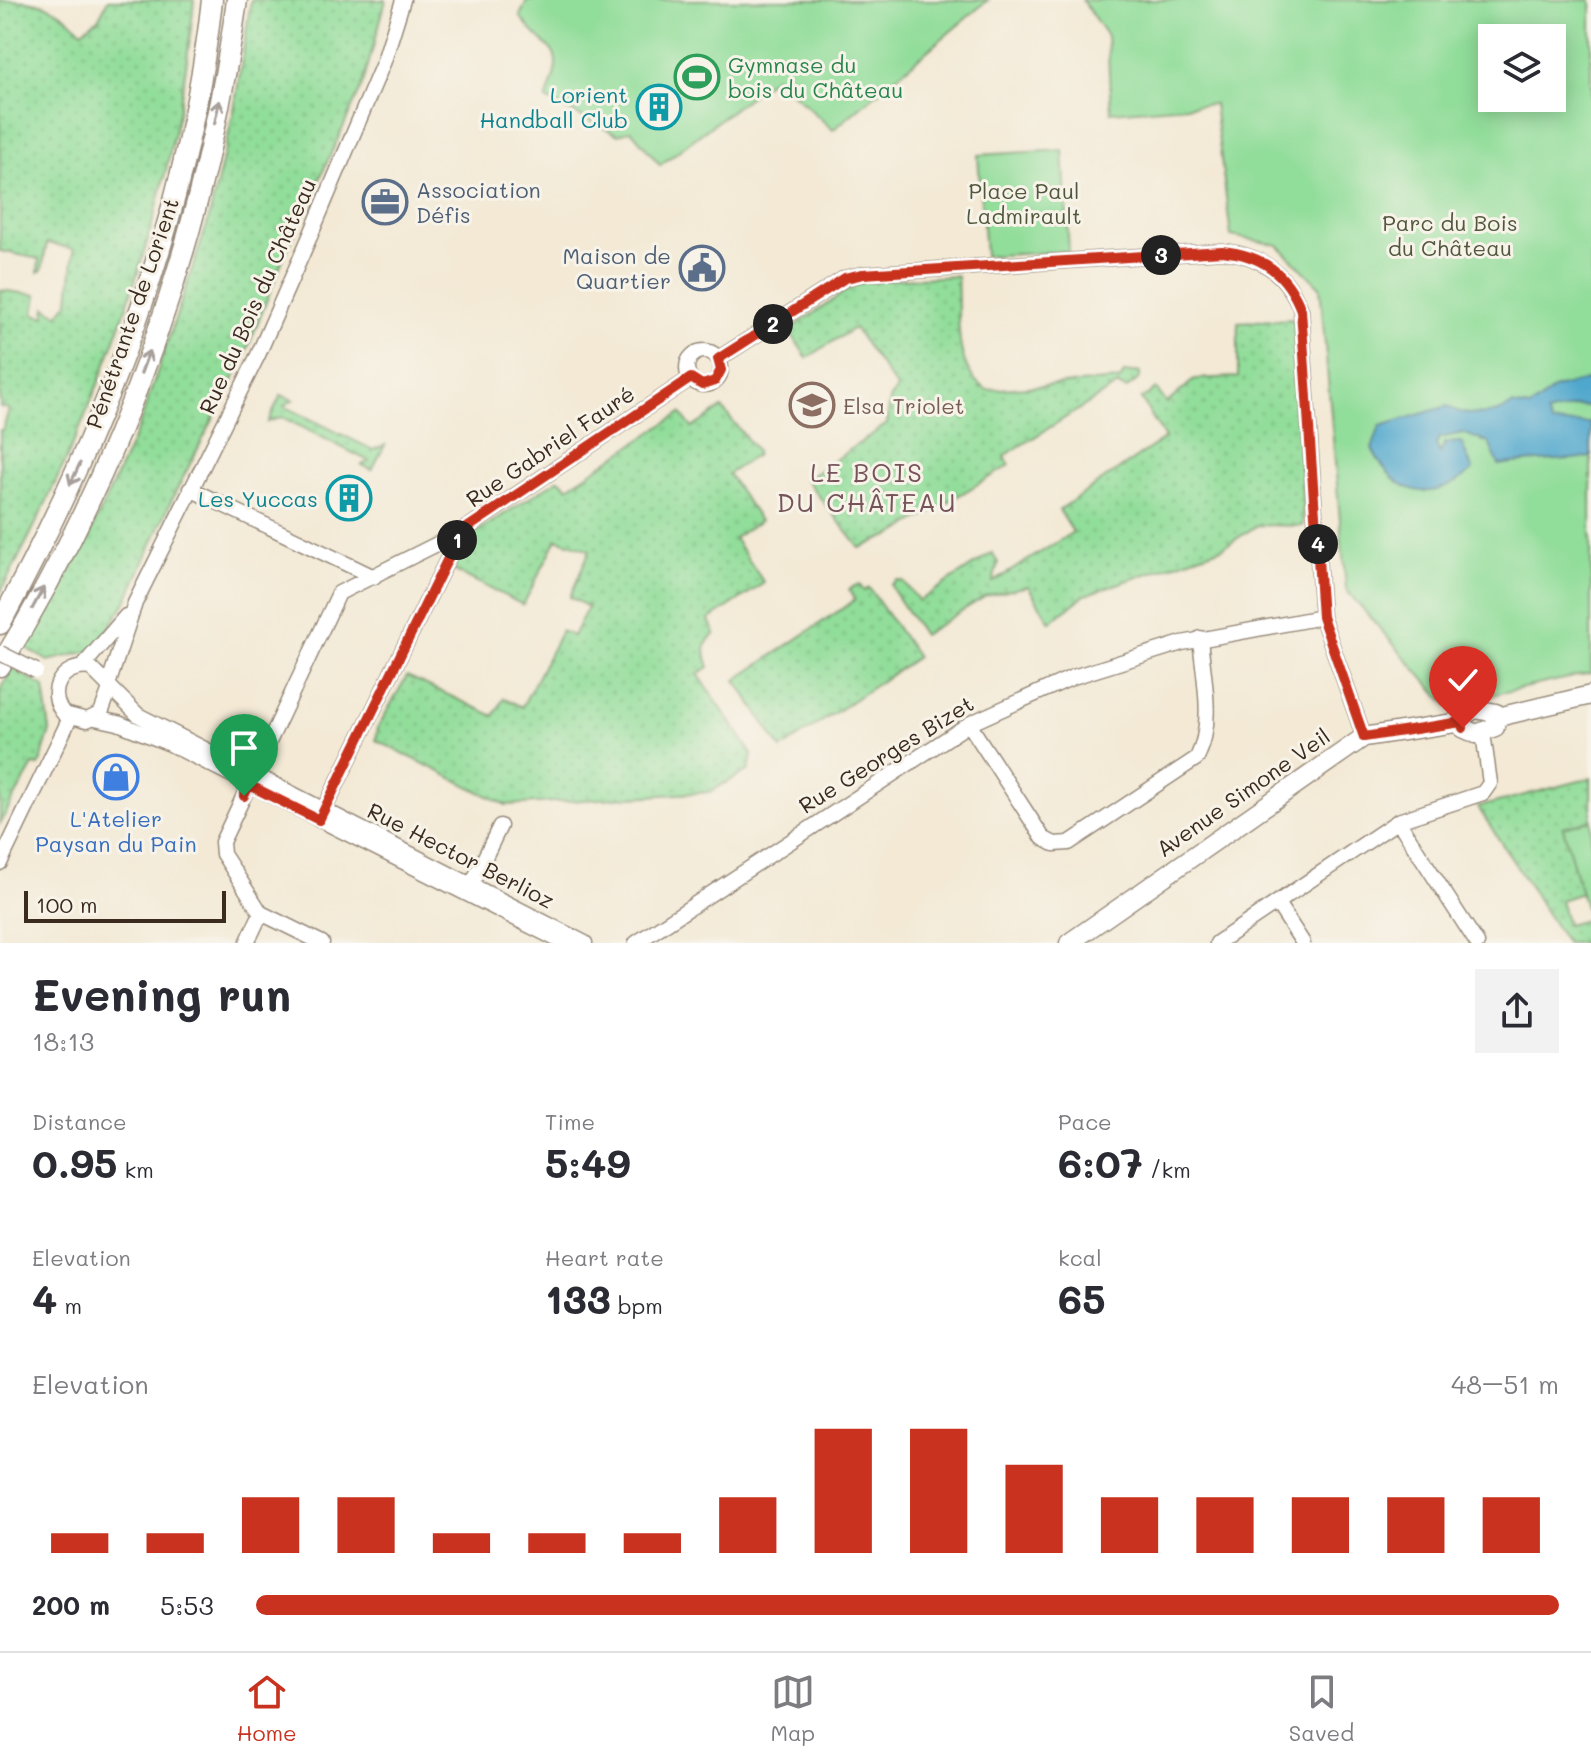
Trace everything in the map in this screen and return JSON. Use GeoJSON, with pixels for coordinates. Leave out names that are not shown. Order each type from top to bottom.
{"type":"FeatureCollection","features":[{"type":"Feature","properties":{"kind":"highway","name":"Pénétrante de Lorient"},"geometry":{"type":"LineString","coordinates":[[0,624],[105,405],[149,282],[195,108],[212,0]]}},
{"type":"Feature","properties":{"kind":"highway","name":"Pénétrante de Lorient"},"geometry":{"type":"LineString","coordinates":[[0,669],[7,648],[70,540],[126,415],[149,352],[205,165],[229,58],[237,0]]}},
{"type":"Feature","properties":{"kind":"highway"},"geometry":{"type":"LineString","coordinates":[[0,614],[29,569]]}},
{"type":"Feature","properties":{"kind":"main road"},"geometry":{"type":"LineString","coordinates":[[1498,717],[1495,727],[1483,733],[1469,732],[1461,722],[1467,712],[1483,708],[1498,717],[1591,695]]}},
{"type":"Feature","properties":{"kind":"main road","name":"Avenue Simone Veil"},"geometry":{"type":"LineString","coordinates":[[1069,943],[1364,737],[1461,722]]}},
{"type":"Feature","properties":{"kind":"street","name":"Rue du Bois du Château"},"geometry":{"type":"LineString","coordinates":[[108,688],[135,603],[258,355],[384,61],[403,0]]}},
{"type":"Feature","properties":{"kind":"street"},"geometry":{"type":"LineString","coordinates":[[718,359],[845,278],[863,274],[1222,251],[1256,259],[1286,279],[1293,289],[1303,321],[1322,617],[1364,737]]}},
{"type":"Feature","properties":{"kind":"street"},"geometry":{"type":"LineString","coordinates":[[707,352],[718,359],[721,370],[715,381],[702,385],[691,378],[688,365],[695,355],[707,352]]}},
{"type":"Feature","properties":{"kind":"street","name":"Rue Gabriel Fauré"},"geometry":{"type":"LineString","coordinates":[[321,815],[461,532],[691,378]]}},
{"type":"Feature","properties":{"kind":"street"},"geometry":{"type":"LineString","coordinates":[[190,489],[374,577]]}},
{"type":"Feature","properties":{"kind":"street"},"geometry":{"type":"LineString","coordinates":[[322,943],[261,913],[223,854],[222,842],[339,593],[461,532]]}},
{"type":"Feature","properties":{"kind":"street","name":"Rue du Bois du Château"},"geometry":{"type":"LineString","coordinates":[[82,667],[135,603]]}},
{"type":"Feature","properties":{"kind":"street","name":"Rue Georges Bizet"},"geometry":{"type":"LineString","coordinates":[[636,943],[969,724],[1073,677],[1200,638],[1322,617]]}},
{"type":"Feature","properties":{"kind":"street"},"geometry":{"type":"LineString","coordinates":[[969,724],[1043,838],[1054,844],[1069,843],[1197,758],[1205,742],[1207,725],[1200,638]]}},
{"type":"Feature","properties":{"kind":"street"},"geometry":{"type":"LineString","coordinates":[[7,648],[36,671],[59,680]]}},
{"type":"Feature","properties":{"kind":"street"},"geometry":{"type":"LineString","coordinates":[[82,667],[98,672],[108,688],[106,706],[95,718],[70,718],[56,702],[59,680],[69,670],[82,667]]}},
{"type":"Feature","properties":{"kind":"street","name":"Rue Hector Berlioz"},"geometry":{"type":"LineString","coordinates":[[108,688],[138,715],[252,779],[469,889],[585,943]]}},
{"type":"Feature","properties":{"kind":"street"},"geometry":{"type":"LineString","coordinates":[[0,860],[70,718]]}},
{"type":"Feature","properties":{"kind":"street","name":"Rue Hector Berlioz"},"geometry":{"type":"LineString","coordinates":[[95,718],[118,723],[252,779]]}},
{"type":"Feature","properties":{"kind":"street"},"geometry":{"type":"LineString","coordinates":[[1217,943],[1398,821],[1477,797],[1488,789],[1490,783],[1483,733]]}},
{"type":"Feature","properties":{"kind":"street"},"geometry":{"type":"LineString","coordinates":[[1398,821],[1477,943]]}},
{"type":"Feature","properties":{"kind":"street"},"geometry":{"type":"LineString","coordinates":[[469,889],[500,826]]}},
{"type":"Feature","properties":{"kind":"street","name":"Rue Hector Berlioz"},"geometry":{"type":"LineString","coordinates":[[469,889],[564,943]]}},
{"type":"Feature","properties":{"kind":"street"},"geometry":{"type":"LineString","coordinates":[[1277,903],[1303,943]]}},
{"type":"Feature","properties":{"kind":"street"},"geometry":{"type":"LineString","coordinates":[[247,943],[261,913]]}},
{"type":"Feature","properties":{"kind":"green space"},"geometry":{"type":"Polygon","coordinates":[[[0,0],[46,5],[82,31],[98,19],[108,0],[194,0],[170,155],[127,306],[69,452],[0,593],[0,430],[3,430],[9,409],[0,407],[0,290],[37,295],[34,314],[45,317],[46,307],[58,315],[69,301],[74,249],[47,243],[42,270],[38,272],[39,259],[0,251],[0,0]]]}},
{"type":"Feature","properties":{"kind":"green space"},"geometry":{"type":"Polygon","coordinates":[[[251,0],[386,0],[363,84],[283,259],[240,367],[173,497],[125,604],[94,650],[48,661],[26,648],[86,543],[139,426],[208,222],[234,111],[251,0]]]}},
{"type":"Feature","properties":{"kind":"green space"},"geometry":{"type":"Polygon","coordinates":[[[527,0],[988,0],[833,130],[775,77],[660,165],[631,130],[618,135],[546,99],[553,81],[556,58],[520,16],[527,0]]]}},
{"type":"Feature","properties":{"kind":"green space","name":"Parc du Bois du Château"},"geometry":{"type":"Polygon","coordinates":[[[1082,0],[1591,0],[1591,673],[1447,705],[1346,590],[1320,287],[1278,245],[1231,236],[1214,104],[1111,112],[1107,36],[1082,0]]]}},
{"type":"Feature","properties":{"kind":"green space","name":"Place Paul Ladmirault"},"geometry":{"type":"Polygon","coordinates":[[[1063,150],[1069,251],[985,256],[978,155],[1063,150]]]}},
{"type":"Feature","properties":{"kind":"green space"},"geometry":{"type":"Polygon","coordinates":[[[957,276],[962,355],[975,381],[987,390],[1120,380],[1124,373],[1140,372],[1140,378],[1126,389],[1118,385],[1004,456],[1010,465],[894,534],[860,548],[806,480],[887,424],[890,400],[897,388],[854,328],[807,358],[789,330],[861,281],[957,276]]]}},
{"type":"Feature","properties":{"kind":"green space"},"geometry":{"type":"Polygon","coordinates":[[[1292,319],[1296,325],[1303,526],[1258,525],[1222,548],[1085,595],[1050,622],[1028,586],[986,596],[923,635],[891,585],[897,580],[903,581],[919,601],[992,553],[998,563],[993,582],[1073,532],[1059,510],[1165,438],[1141,399],[1156,389],[1167,403],[1195,379],[1238,377],[1238,322],[1292,319]]]}},
{"type":"Feature","properties":{"kind":"green space"},"geometry":{"type":"Polygon","coordinates":[[[281,395],[293,400],[284,406],[373,450],[385,445],[372,470],[362,465],[369,461],[282,417],[268,422],[281,395]]]}},
{"type":"Feature","properties":{"kind":"green space"},"geometry":{"type":"Polygon","coordinates":[[[722,408],[756,450],[756,455],[728,474],[760,521],[734,538],[764,583],[709,620],[715,634],[705,649],[709,667],[698,674],[752,754],[749,770],[709,792],[506,805],[376,740],[378,727],[407,676],[494,716],[504,698],[522,707],[561,631],[573,636],[588,607],[570,597],[590,550],[557,539],[523,605],[453,570],[467,538],[559,479],[568,487],[681,413],[692,428],[722,408]]]}},
{"type":"Feature","properties":{"kind":"green space"},"geometry":{"type":"Polygon","coordinates":[[[859,584],[864,591],[869,588],[917,657],[781,749],[736,680],[855,600],[849,589],[859,584]]]}},
{"type":"Feature","properties":{"kind":"green space"},"geometry":{"type":"Polygon","coordinates":[[[12,668],[44,687],[50,731],[39,766],[33,765],[0,823],[0,692],[12,668]]]}},
{"type":"Feature","properties":{"kind":"green space"},"geometry":{"type":"Polygon","coordinates":[[[1591,778],[1591,820],[1563,827],[1581,893],[1560,900],[1567,925],[1588,919],[1591,943],[1566,943],[1478,807],[1591,778]]]}},
{"type":"Feature","properties":{"kind":"green space"},"geometry":{"type":"Polygon","coordinates":[[[1591,820],[1591,929],[1563,827],[1591,820]]]}},
{"type":"Feature","properties":{"kind":"water"},"geometry":{"type":"Polygon","coordinates":[[[1591,379],[1591,407],[1577,406],[1547,414],[1552,424],[1591,423],[1591,457],[1499,465],[1489,443],[1463,433],[1439,438],[1436,445],[1440,453],[1445,443],[1461,442],[1473,470],[1458,481],[1429,491],[1404,486],[1392,477],[1372,449],[1380,426],[1447,406],[1480,414],[1497,412],[1512,405],[1530,408],[1555,388],[1591,379]]]}},
{"type":"Feature","properties":{"kind":"place","name":"Gymnase du bois du Château"},"geometry":{"type":"Point","coordinates":[697,77]}},
{"type":"Feature","properties":{"kind":"place","name":"Lorient Handball Club"},"geometry":{"type":"Point","coordinates":[659,107]}},
{"type":"Feature","properties":{"kind":"place","name":"Association Défis"},"geometry":{"type":"Point","coordinates":[385,202]}},
{"type":"Feature","properties":{"kind":"place","name":"Maison de Quartier"},"geometry":{"type":"Point","coordinates":[702,268]}},
{"type":"Feature","properties":{"kind":"place","name":"Elsa Triolet"},"geometry":{"type":"Point","coordinates":[812,405]}},
{"type":"Feature","properties":{"kind":"place","name":"Les Yuccas"},"geometry":{"type":"Point","coordinates":[349,498]}},
{"type":"Feature","properties":{"kind":"place","name":"L'Atelier Paysan du Pain"},"geometry":{"type":"Point","coordinates":[116,777]}},
{"type":"Feature","properties":{"kind":"district","name":"LE BOIS DU CHÂTEAU"},"geometry":{"type":"Point","coordinates":[867,487]}},
{"type":"Feature","properties":{"kind":"route"},"geometry":{"type":"LineString","coordinates":[[244,796],[249,785],[319,820],[461,532],[691,378],[702,385],[715,381],[721,370],[718,359],[845,278],[863,274],[1222,251],[1248,256],[1277,271],[1293,289],[1301,310],[1305,331],[1322,617],[1364,737],[1445,722],[1461,722],[1463,728]]}}]}
